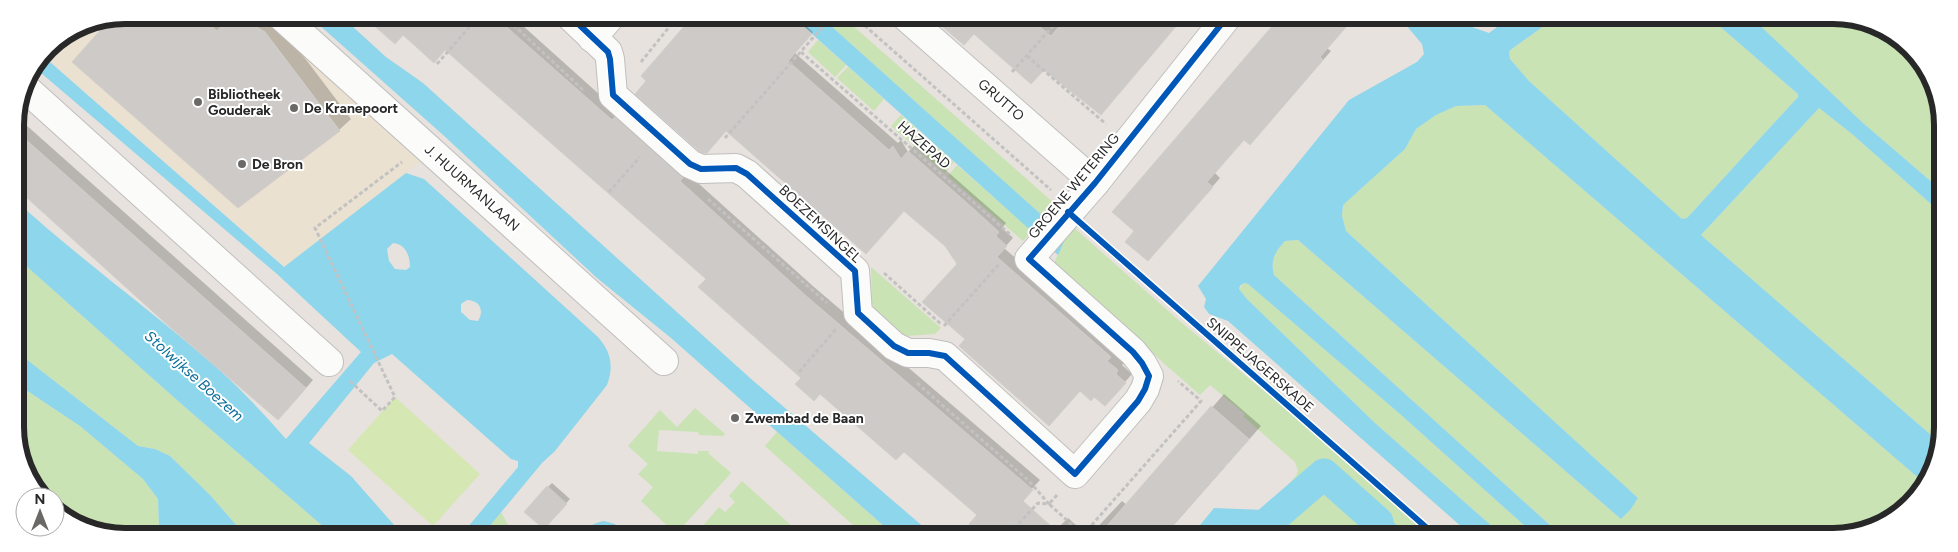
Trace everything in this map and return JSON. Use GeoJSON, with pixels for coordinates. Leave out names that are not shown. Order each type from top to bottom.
{"type":"FeatureCollection","features":[{"type":"Feature","properties":{"kind":"street","name":"J. HUURMANLAAN"},"geometry":{"type":"LineString","coordinates":[[290,24],[664,361]]}},
{"type":"Feature","properties":{"kind":"street"},"geometry":{"type":"LineString","coordinates":[[578,24],[608,52],[613,95]]}},
{"type":"Feature","properties":{"kind":"street"},"geometry":{"type":"LineString","coordinates":[[592,38],[604,24]]}},
{"type":"Feature","properties":{"kind":"street","name":"GRUTTO"},"geometry":{"type":"LineString","coordinates":[[914,24],[1095,182]]}},
{"type":"Feature","properties":{"kind":"street","name":"GROENE WETERING"},"geometry":{"type":"LineString","coordinates":[[1149,376],[1133,352],[1029,259],[1026,247],[1070,210],[1095,182],[1221,24]]}},
{"type":"Feature","properties":{"kind":"street"},"geometry":{"type":"LineString","coordinates":[[29,92],[329,362]]}},
{"type":"Feature","properties":{"kind":"street","name":"BOEZEMSINGEL"},"geometry":{"type":"LineString","coordinates":[[613,95],[690,164],[701,169],[736,168],[746,174],[855,271],[858,313],[894,346],[908,353]]}},
{"type":"Feature","properties":{"kind":"street"},"geometry":{"type":"LineString","coordinates":[[908,353],[929,353],[945,356],[1075,474],[1138,401],[1145,389],[1149,376]]}},
{"type":"Feature","properties":{"kind":"path"},"geometry":{"type":"LineString","coordinates":[[437,64],[472,24]]}},
{"type":"Feature","properties":{"kind":"path"},"geometry":{"type":"LineString","coordinates":[[513,24],[602,106],[671,24]]}},
{"type":"Feature","properties":{"kind":"path"},"geometry":{"type":"LineString","coordinates":[[811,40],[826,24]]}},
{"type":"Feature","properties":{"kind":"path"},"geometry":{"type":"LineString","coordinates":[[863,24],[1070,210]]}},
{"type":"Feature","properties":{"kind":"path"},"geometry":{"type":"LineString","coordinates":[[994,93],[1055,24]]}},
{"type":"Feature","properties":{"kind":"path"},"geometry":{"type":"LineString","coordinates":[[1027,56],[1128,142]]}},
{"type":"Feature","properties":{"kind":"path"},"geometry":{"type":"LineString","coordinates":[[609,192],[658,136]]}},
{"type":"Feature","properties":{"kind":"path"},"geometry":{"type":"LineString","coordinates":[[329,362],[382,411],[395,397],[315,228],[424,145]]}},
{"type":"Feature","properties":{"kind":"path"},"geometry":{"type":"LineString","coordinates":[[849,266],[863,255],[944,326],[1026,247]]}},
{"type":"Feature","properties":{"kind":"path"},"geometry":{"type":"LineString","coordinates":[[799,372],[839,326]]}},
{"type":"Feature","properties":{"kind":"path"},"geometry":{"type":"LineString","coordinates":[[908,353],[897,365],[1029,481],[1049,504],[1075,528]]}},
{"type":"Feature","properties":{"kind":"path"},"geometry":{"type":"LineString","coordinates":[[1089,528],[1201,401],[1173,376],[1149,376]]}},
{"type":"Feature","properties":{"kind":"path"},"geometry":{"type":"LineString","coordinates":[[1049,504],[1075,474]]}},
{"type":"Feature","properties":{"kind":"path"},"geometry":{"type":"LineString","coordinates":[[1015,528],[1038,503],[1049,504]]}},
{"type":"Feature","properties":{"kind":"shaded area"},"geometry":{"type":"Polygon","coordinates":[[[118,24],[267,24],[424,159],[285,267],[48,60],[53,53],[86,31],[118,24]]]}},
{"type":"Feature","properties":{"kind":"green space"},"geometry":{"type":"Polygon","coordinates":[[[851,24],[1055,204],[1044,217],[830,25],[851,24]]]}},
{"type":"Feature","properties":{"kind":"green space"},"geometry":{"type":"Polygon","coordinates":[[[1547,24],[1717,24],[1798,94],[1798,97],[1687,218],[1682,219],[1529,81],[1510,59],[1509,51],[1547,24]]]}},
{"type":"Feature","properties":{"kind":"green space"},"geometry":{"type":"Polygon","coordinates":[[[1758,24],[1833,24],[1859,27],[1878,34],[1900,49],[1917,69],[1929,92],[1934,118],[1934,184],[1863,123],[1758,24]]]}},
{"type":"Feature","properties":{"kind":"green space"},"geometry":{"type":"Polygon","coordinates":[[[818,40],[846,65],[835,77],[808,52],[818,40]]]}},
{"type":"Feature","properties":{"kind":"green space"},"geometry":{"type":"Polygon","coordinates":[[[848,67],[884,99],[874,111],[837,78],[848,67]]]}},
{"type":"Feature","properties":{"kind":"green space"},"geometry":{"type":"Polygon","coordinates":[[[1485,105],[1920,479],[1909,494],[1895,507],[1872,521],[1840,528],[1553,528],[1274,275],[1273,261],[1278,249],[1285,241],[1298,240],[1621,519],[1638,498],[1346,231],[1342,216],[1343,205],[1405,149],[1416,129],[1436,115],[1456,106],[1485,105]]]}},
{"type":"Feature","properties":{"kind":"green space"},"geometry":{"type":"Polygon","coordinates":[[[1819,108],[1852,134],[1934,207],[1933,437],[1701,235],[1819,108]]]}},
{"type":"Feature","properties":{"kind":"green space"},"geometry":{"type":"Polygon","coordinates":[[[901,115],[954,162],[945,173],[891,126],[901,115]]]}},
{"type":"Feature","properties":{"kind":"green space"},"geometry":{"type":"Polygon","coordinates":[[[957,165],[1032,231],[1023,241],[948,176],[957,165]]]}},
{"type":"Feature","properties":{"kind":"green space"},"geometry":{"type":"Polygon","coordinates":[[[1071,225],[1183,324],[1430,528],[1400,528],[1353,487],[1338,504],[1364,528],[1259,528],[1264,510],[1296,476],[1298,471],[1295,462],[1243,416],[1245,414],[1210,385],[1200,395],[1060,272],[1055,265],[1071,225]]]}},
{"type":"Feature","properties":{"kind":"green space"},"geometry":{"type":"Polygon","coordinates":[[[24,264],[325,528],[239,528],[210,495],[170,456],[155,449],[138,446],[24,357],[24,264]]]}},
{"type":"Feature","properties":{"kind":"green space"},"geometry":{"type":"Polygon","coordinates":[[[871,267],[941,328],[935,334],[905,336],[901,333],[874,308],[872,302],[871,267]]]}},
{"type":"Feature","properties":{"kind":"green space"},"geometry":{"type":"Polygon","coordinates":[[[1244,283],[1248,284],[1400,414],[1527,528],[1494,528],[1375,423],[1247,299],[1239,289],[1244,283]]]}},
{"type":"Feature","properties":{"kind":"green space"},"geometry":{"type":"Polygon","coordinates":[[[24,389],[80,426],[143,479],[158,499],[159,528],[111,527],[86,521],[65,508],[65,487],[44,487],[31,466],[24,434],[24,389]]]}},
{"type":"Feature","properties":{"kind":"green space"},"geometry":{"type":"Polygon","coordinates":[[[395,397],[480,474],[433,526],[348,450],[395,397]]]}},
{"type":"Feature","properties":{"kind":"green space"},"geometry":{"type":"Polygon","coordinates":[[[695,408],[725,434],[723,436],[699,435],[698,432],[659,430],[657,451],[698,454],[698,451],[710,451],[708,453],[731,473],[681,528],[670,528],[641,501],[653,487],[638,474],[648,464],[628,446],[660,410],[677,427],[695,408]]]}},
{"type":"Feature","properties":{"kind":"green space"},"geometry":{"type":"Polygon","coordinates":[[[777,432],[886,528],[856,528],[765,446],[777,432]]]}},
{"type":"Feature","properties":{"kind":"green space"},"geometry":{"type":"Polygon","coordinates":[[[742,481],[793,527],[701,528],[719,507],[725,512],[735,502],[729,496],[742,481]]]}},
{"type":"Feature","properties":{"kind":"green space"},"geometry":{"type":"Polygon","coordinates":[[[501,512],[510,528],[488,528],[501,512]]]}},
{"type":"Feature","properties":{"kind":"water"},"geometry":{"type":"Polygon","coordinates":[[[318,24],[350,24],[386,57],[423,83],[750,378],[925,528],[886,528],[671,338],[597,278],[442,134],[318,24]]]}},
{"type":"Feature","properties":{"kind":"water"},"geometry":{"type":"Polygon","coordinates":[[[801,24],[829,24],[1044,217],[1067,235],[1058,255],[801,24]]]}},
{"type":"Feature","properties":{"kind":"water"},"geometry":{"type":"Polygon","coordinates":[[[1405,24],[1468,24],[1489,33],[1501,24],[1547,24],[1509,51],[1510,59],[1529,81],[1682,219],[1687,218],[1798,97],[1798,94],[1717,24],[1758,24],[1863,123],[1934,184],[1934,207],[1852,134],[1819,108],[1701,235],[1933,437],[1927,466],[1920,479],[1485,105],[1456,106],[1436,115],[1416,129],[1405,149],[1343,205],[1342,216],[1346,231],[1638,498],[1621,519],[1298,240],[1285,241],[1278,249],[1273,261],[1274,275],[1553,528],[1527,528],[1400,414],[1248,284],[1244,283],[1240,286],[1239,289],[1247,299],[1375,423],[1494,528],[1463,528],[1228,321],[1209,314],[1204,307],[1206,299],[1198,286],[1349,100],[1417,62],[1424,54],[1422,44],[1405,24]]]}},
{"type":"Feature","properties":{"kind":"water","name":"Stolwijkse Boezem"},"geometry":{"type":"Polygon","coordinates":[[[48,60],[284,267],[406,173],[424,179],[598,337],[606,348],[611,365],[607,385],[555,451],[542,463],[488,528],[467,528],[518,467],[518,461],[511,459],[392,354],[374,363],[309,443],[351,476],[397,528],[325,528],[24,264],[24,208],[214,365],[286,439],[361,352],[277,274],[39,72],[48,60]],[[393,243],[387,249],[389,261],[395,269],[406,270],[410,267],[408,254],[401,245],[393,243]],[[471,300],[461,304],[461,312],[470,320],[478,321],[481,313],[480,306],[471,300]]]}},
{"type":"Feature","properties":{"kind":"water"},"geometry":{"type":"Polygon","coordinates":[[[24,357],[138,446],[155,449],[170,456],[210,495],[239,528],[159,528],[158,499],[143,479],[80,426],[24,389],[24,357]]]}},
{"type":"Feature","properties":{"kind":"water"},"geometry":{"type":"Polygon","coordinates":[[[1353,486],[1400,528],[1364,528],[1338,504],[1353,486]]]}},
{"type":"Feature","properties":{"kind":"water"},"geometry":{"type":"Polygon","coordinates":[[[1214,508],[1264,510],[1259,528],[1198,528],[1214,508]]]}},
{"type":"Feature","properties":{"kind":"water"},"geometry":{"type":"Polygon","coordinates":[[[604,521],[615,524],[619,528],[588,528],[604,521]]]}},
{"type":"Feature","properties":{"kind":"building"},"geometry":{"type":"Polygon","coordinates":[[[118,24],[209,24],[217,31],[223,24],[251,24],[265,32],[340,131],[238,208],[72,62],[105,26],[118,24]]]}},
{"type":"Feature","properties":{"kind":"building"},"geometry":{"type":"Polygon","coordinates":[[[372,24],[503,24],[612,120],[615,117],[683,178],[680,181],[805,295],[1033,490],[1023,501],[1053,528],[973,528],[969,524],[977,515],[904,452],[896,460],[820,394],[814,401],[795,384],[801,378],[698,287],[706,279],[445,50],[434,63],[403,35],[395,44],[372,24]]]}},
{"type":"Feature","properties":{"kind":"building"},"geometry":{"type":"Polygon","coordinates":[[[686,24],[800,24],[812,34],[788,61],[889,150],[893,146],[901,159],[908,151],[999,232],[996,236],[1007,246],[997,257],[1111,357],[1107,361],[1118,370],[1116,374],[1126,383],[1105,406],[1094,397],[1091,401],[1080,391],[1049,426],[959,346],[965,339],[922,302],[957,264],[945,246],[904,211],[866,254],[726,131],[707,153],[699,151],[635,94],[646,81],[641,76],[686,24]]]}},
{"type":"Feature","properties":{"kind":"building"},"geometry":{"type":"Polygon","coordinates":[[[939,24],[1036,24],[1051,36],[1061,24],[1178,24],[1101,115],[1044,70],[1031,84],[974,34],[964,45],[939,24]]]}},
{"type":"Feature","properties":{"kind":"building"},"geometry":{"type":"Polygon","coordinates":[[[1274,24],[1349,24],[1320,57],[1323,60],[1250,145],[1244,140],[1207,182],[1213,187],[1148,261],[1125,242],[1134,231],[1112,212],[1274,24]]]}},
{"type":"Feature","properties":{"kind":"building"},"geometry":{"type":"Polygon","coordinates":[[[24,138],[306,388],[278,420],[171,328],[24,195],[24,138]]]}},
{"type":"Feature","properties":{"kind":"building"},"geometry":{"type":"Polygon","coordinates":[[[1211,406],[1249,439],[1170,528],[1105,528],[1211,406]]]}},
{"type":"Feature","properties":{"kind":"building"},"geometry":{"type":"Polygon","coordinates":[[[547,486],[567,504],[545,528],[524,512],[547,486]]]}},
{"type":"Feature","properties":{"kind":"waterway"},"geometry":{"type":"LineString","coordinates":[[1261,528],[1324,474],[1378,522]]}},
{"type":"Feature","properties":{"kind":"cycle path"},"geometry":{"type":"LineString","coordinates":[[578,24],[608,52],[613,95],[690,164],[701,169],[736,168],[747,174],[855,271],[858,313],[894,346],[908,353],[929,353],[945,356],[1075,474],[1138,401],[1145,389],[1149,376],[1133,352],[1029,259],[1095,183],[1221,24]]}},
{"type":"Feature","properties":{"kind":"cycle path","name":"SNIPPEJAGERSKADE"},"geometry":{"type":"LineString","coordinates":[[1068,212],[1427,528]]}},
{"type":"Feature","properties":{"kind":"place","name":"Bibliotheek Gouderak"},"geometry":{"type":"Point","coordinates":[198,102]}},
{"type":"Feature","properties":{"kind":"place","name":"De Kranepoort"},"geometry":{"type":"Point","coordinates":[294,108]}},
{"type":"Feature","properties":{"kind":"place","name":"De Bron"},"geometry":{"type":"Point","coordinates":[242,164]}},
{"type":"Feature","properties":{"kind":"place","name":"Zwembad de Baan"},"geometry":{"type":"Point","coordinates":[735,418]}}]}
